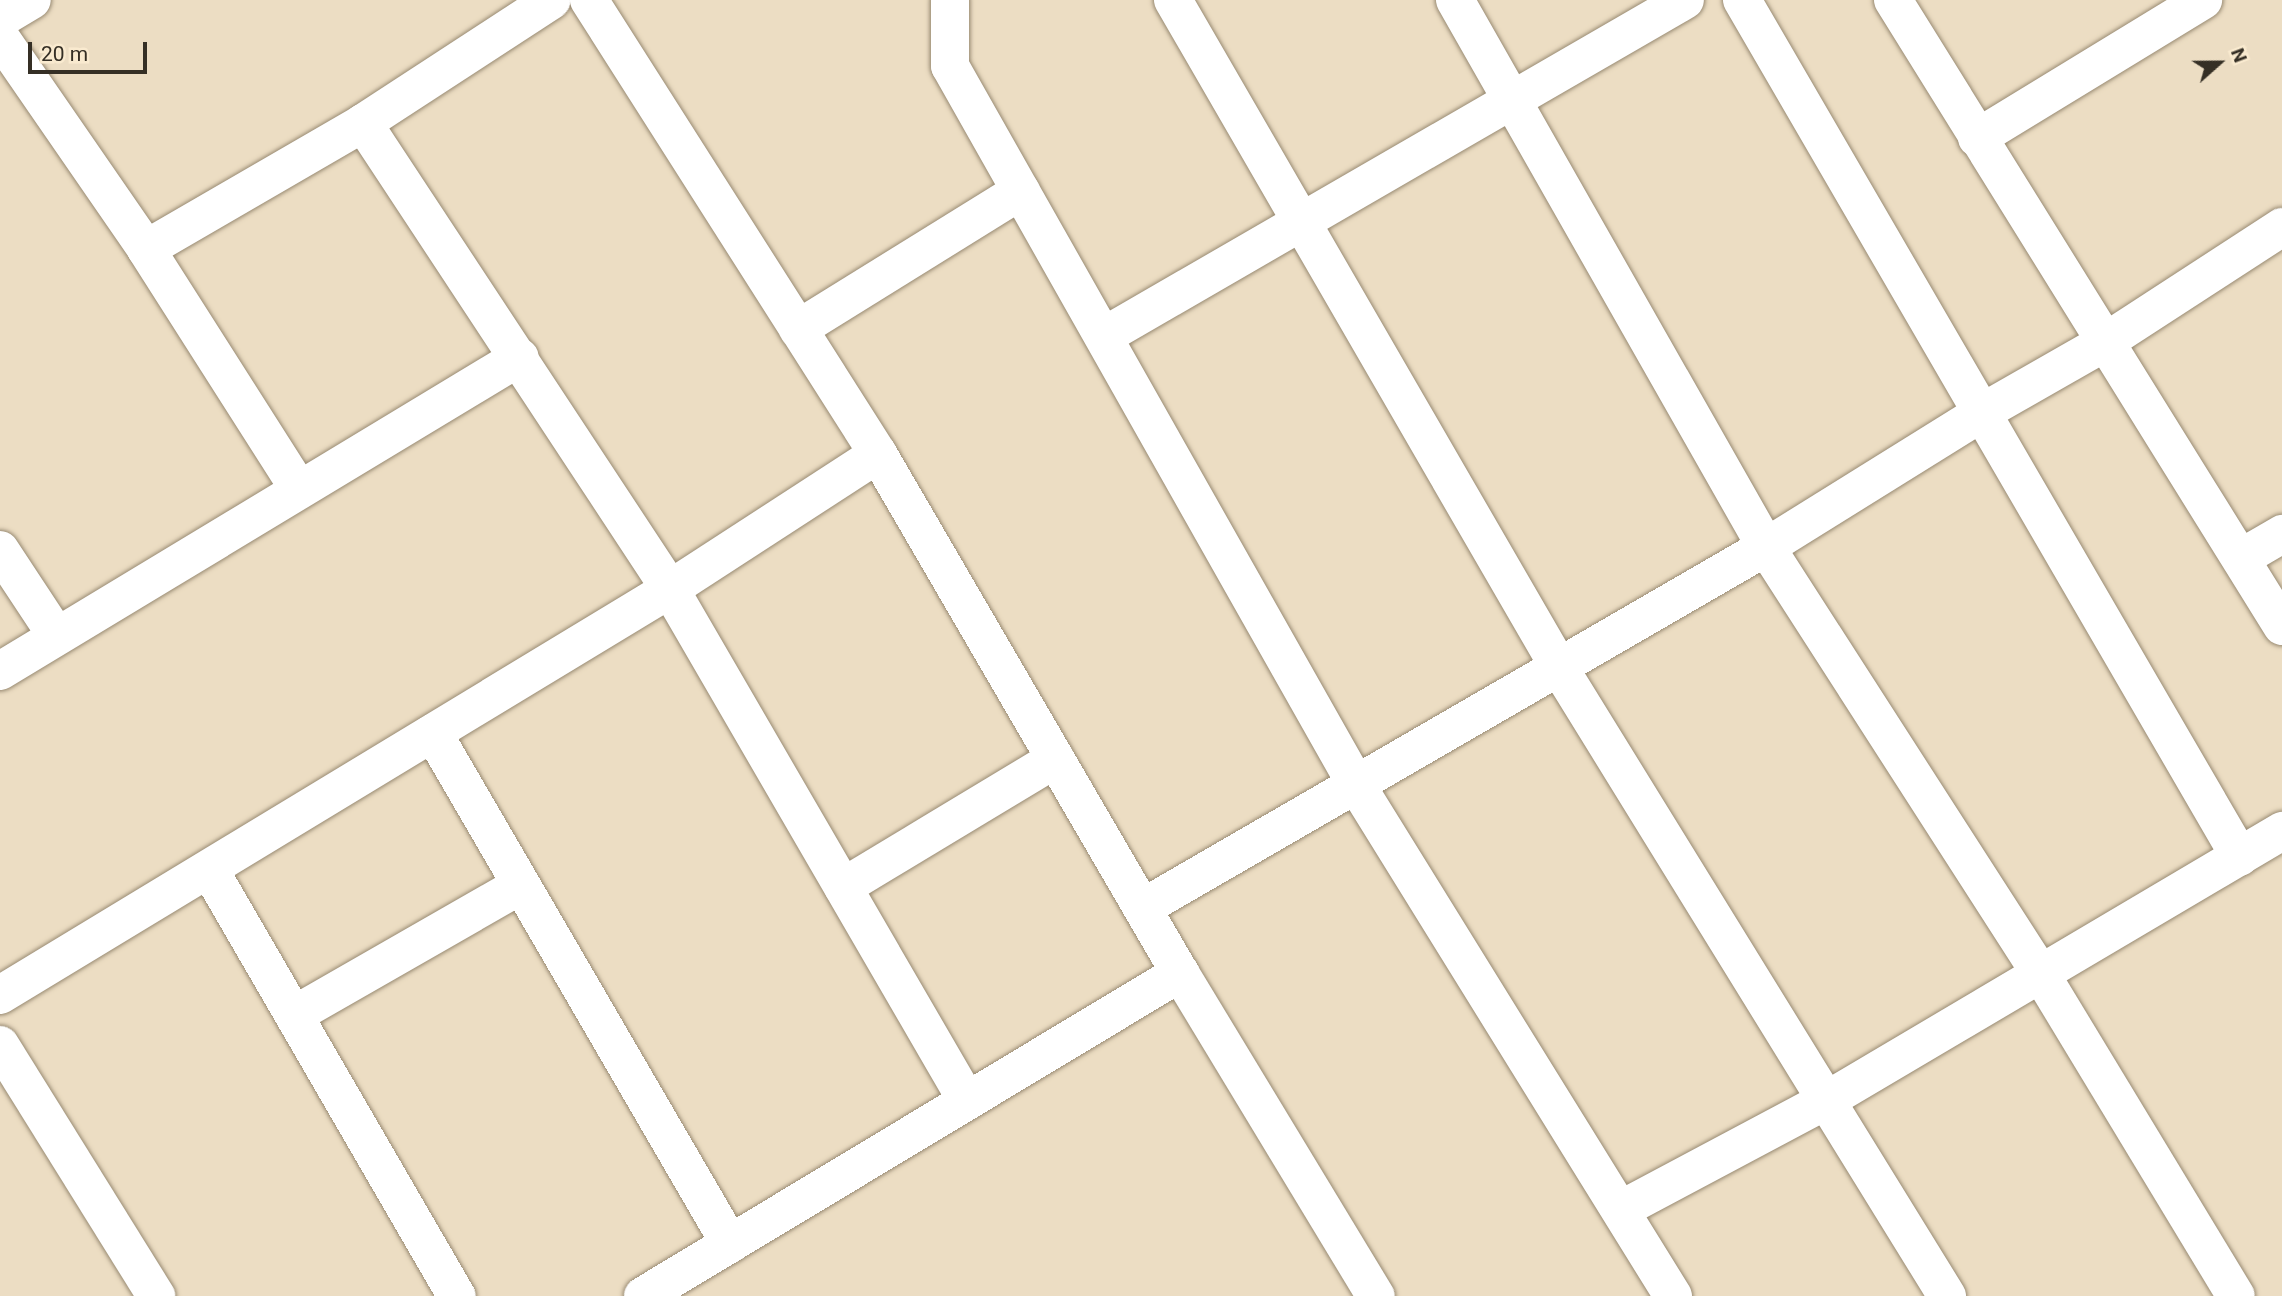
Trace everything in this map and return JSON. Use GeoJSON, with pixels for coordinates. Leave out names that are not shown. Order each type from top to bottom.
{"type":"FeatureCollection","features":[{"type":"Feature","properties":{"kind":"street"},"geometry":{"type":"LineString","coordinates":[[0,19],[32,0]]}},
{"type":"Feature","properties":{"kind":"street"},"geometry":{"type":"LineString","coordinates":[[146,249],[363,123],[552,0]]}},
{"type":"Feature","properties":{"kind":"street"},"geometry":{"type":"LineString","coordinates":[[589,0],[878,454],[1180,973],[1376,1296]]}},
{"type":"Feature","properties":{"kind":"street"},"geometry":{"type":"LineString","coordinates":[[950,0],[950,66],[1357,786],[1622,1209],[1673,1296]]}},
{"type":"Feature","properties":{"kind":"street"},"geometry":{"type":"LineString","coordinates":[[1173,0],[1560,669],[1947,1296]]}},
{"type":"Feature","properties":{"kind":"street"},"geometry":{"type":"LineString","coordinates":[[1455,0],[1766,547],[2042,976],[2236,1296]]}},
{"type":"Feature","properties":{"kind":"street"},"geometry":{"type":"LineString","coordinates":[[1104,336],[1300,219],[1685,0]]}},
{"type":"Feature","properties":{"kind":"street"},"geometry":{"type":"LineString","coordinates":[[1742,0],[2240,857]]}},
{"type":"Feature","properties":{"kind":"street"},"geometry":{"type":"LineString","coordinates":[[1893,0],[2102,344],[2282,626]]}},
{"type":"Feature","properties":{"kind":"street"},"geometry":{"type":"LineString","coordinates":[[1977,138],[2203,0]]}},
{"type":"Feature","properties":{"kind":"street"},"geometry":{"type":"LineString","coordinates":[[0,37],[146,249],[299,489]]}},
{"type":"Feature","properties":{"kind":"street"},"geometry":{"type":"LineString","coordinates":[[363,123],[520,357],[670,589],[967,1101]]}},
{"type":"Feature","properties":{"kind":"street"},"geometry":{"type":"LineString","coordinates":[[798,329],[1021,191]]}},
{"type":"Feature","properties":{"kind":"street"},"geometry":{"type":"LineString","coordinates":[[1144,907],[1560,669],[1766,547],[1980,413],[2102,344],[2282,227]]}},
{"type":"Feature","properties":{"kind":"street"},"geometry":{"type":"LineString","coordinates":[[0,671],[520,357]]}},
{"type":"Feature","properties":{"kind":"street"},"geometry":{"type":"LineString","coordinates":[[0,995],[670,589],[878,454]]}},
{"type":"Feature","properties":{"kind":"street"},"geometry":{"type":"LineString","coordinates":[[2241,558],[2282,534]]}},
{"type":"Feature","properties":{"kind":"street"},"geometry":{"type":"LineString","coordinates":[[0,550],[56,635]]}},
{"type":"Feature","properties":{"kind":"street"},"geometry":{"type":"LineString","coordinates":[[433,733],[519,887],[730,1244]]}},
{"type":"Feature","properties":{"kind":"street"},"geometry":{"type":"LineString","coordinates":[[843,887],[1055,759]]}},
{"type":"Feature","properties":{"kind":"street"},"geometry":{"type":"LineString","coordinates":[[1622,1209],[1827,1101],[2042,976],[2282,831]]}},
{"type":"Feature","properties":{"kind":"street"},"geometry":{"type":"LineString","coordinates":[[209,869],[457,1296]]}},
{"type":"Feature","properties":{"kind":"street"},"geometry":{"type":"LineString","coordinates":[[294,1015],[519,887]]}},
{"type":"Feature","properties":{"kind":"street"},"geometry":{"type":"LineString","coordinates":[[643,1296],[1180,973]]}},
{"type":"Feature","properties":{"kind":"street"},"geometry":{"type":"LineString","coordinates":[[0,1045],[156,1296]]}}]}
